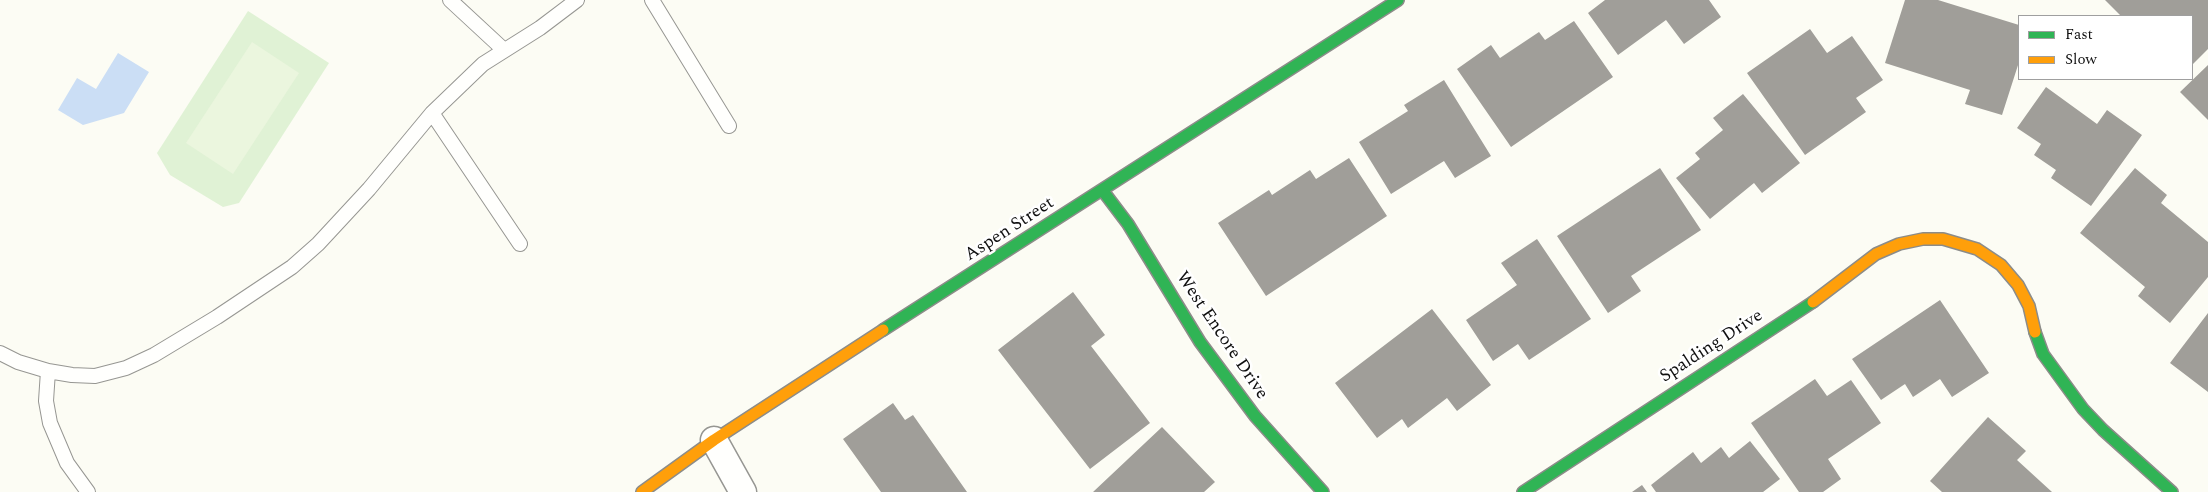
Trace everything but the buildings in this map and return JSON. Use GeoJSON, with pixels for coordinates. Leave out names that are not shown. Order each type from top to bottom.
{"type":"FeatureCollection","features":[{"type":"Feature","properties":{"kind":"street","name":"Aspen Street"},"geometry":{"type":"LineString","coordinates":[[642,492],[714,440],[827,365],[1103,191],[1398,0]]}},
{"type":"Feature","properties":{"kind":"street","name":"West Encore Drive"},"geometry":{"type":"LineString","coordinates":[[1103,191],[1128,224],[1206,350],[1255,416],[1323,492]]}},
{"type":"Feature","properties":{"kind":"street","name":"Spalding Drive"},"geometry":{"type":"LineString","coordinates":[[1523,492],[1821,297],[1876,254],[1899,244],[1923,239],[1943,239],[1977,249],[2000,265],[2018,285],[2029,306],[2036,338],[2043,354],[2083,409],[2103,430],[2172,492]]}},
{"type":"Feature","properties":{"kind":"street"},"geometry":{"type":"LineString","coordinates":[[714,440],[743,492]]}},
{"type":"Feature","properties":{"kind":"lane"},"geometry":{"type":"LineString","coordinates":[[450,0],[504,50]]}},
{"type":"Feature","properties":{"kind":"lane"},"geometry":{"type":"LineString","coordinates":[[0,353],[18,362],[48,371],[95,376],[126,368],[154,356],[292,266],[318,244],[368,189],[432,113],[483,64],[540,28],[577,0]]}},
{"type":"Feature","properties":{"kind":"lane"},"geometry":{"type":"LineString","coordinates":[[652,0],[729,126]]}},
{"type":"Feature","properties":{"kind":"lane"},"geometry":{"type":"LineString","coordinates":[[432,113],[520,244]]}},
{"type":"Feature","properties":{"kind":"lane"},"geometry":{"type":"LineString","coordinates":[[48,371],[46,401],[50,423],[67,463],[88,492]]}},
{"type":"Feature","properties":{"kind":"green space"},"geometry":{"type":"Polygon","coordinates":[[[248,11],[329,63],[239,203],[223,207],[170,175],[157,153],[248,11]]]}},
{"type":"Feature","properties":{"kind":"green space"},"geometry":{"type":"Polygon","coordinates":[[[252,42],[299,73],[233,174],[186,143],[252,42]]]}},
{"type":"Feature","properties":{"kind":"water"},"geometry":{"type":"Polygon","coordinates":[[[118,53],[149,72],[124,113],[83,125],[58,110],[77,78],[96,89],[118,53]]]}},
{"type":"Feature","properties":{"kind":"traffic: fast"},"geometry":{"type":"LineString","coordinates":[[883,330],[1398,0]]}},
{"type":"Feature","properties":{"kind":"traffic: fast"},"geometry":{"type":"LineString","coordinates":[[1103,191],[1128,224],[1200,342],[1255,416],[1323,492]]}},
{"type":"Feature","properties":{"kind":"traffic: fast"},"geometry":{"type":"LineString","coordinates":[[1523,492],[1813,302]]}},
{"type":"Feature","properties":{"kind":"traffic: fast"},"geometry":{"type":"LineString","coordinates":[[2035,332],[2043,354],[2083,409],[2103,430],[2172,492]]}},
{"type":"Feature","properties":{"kind":"traffic: slow"},"geometry":{"type":"LineString","coordinates":[[1813,302],[1876,254],[1899,244],[1923,239],[1943,239],[1977,249],[2001,265],[2018,285],[2029,306],[2035,332]]}},
{"type":"Feature","properties":{"kind":"traffic: slow"},"geometry":{"type":"LineString","coordinates":[[642,492],[714,440],[883,330]]}}]}
